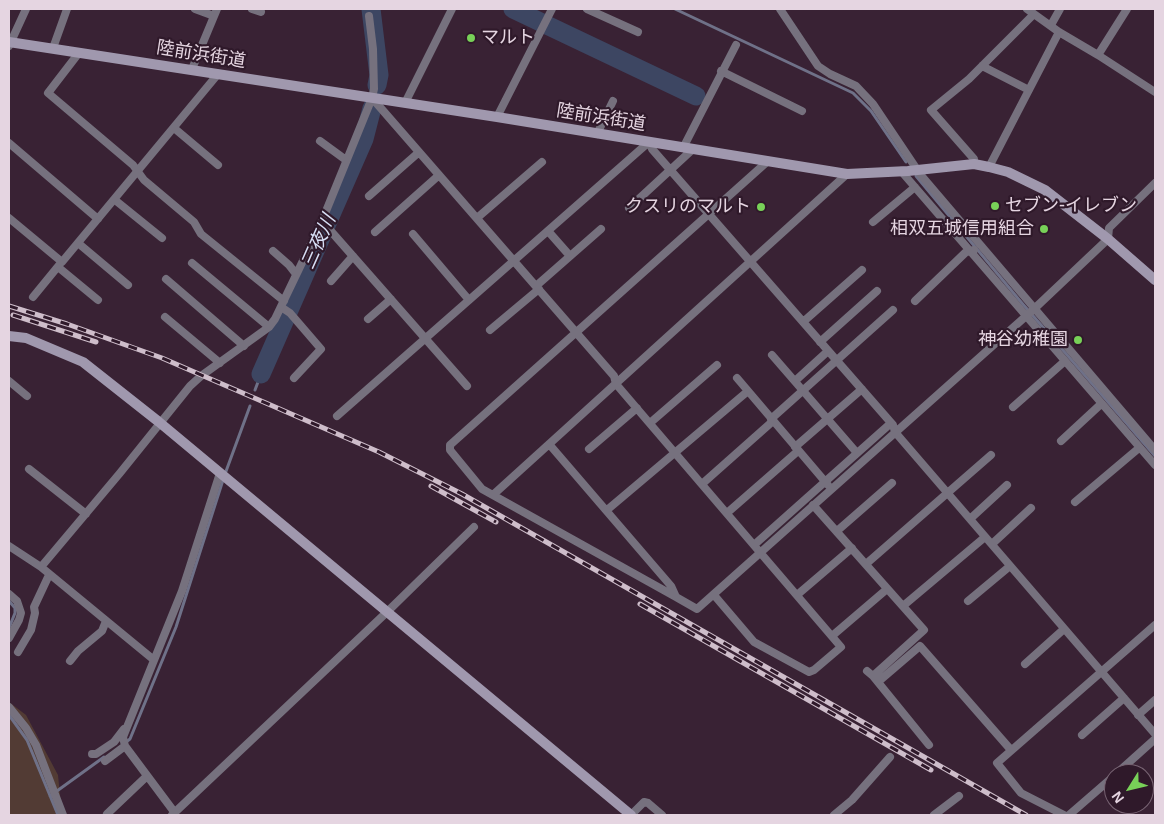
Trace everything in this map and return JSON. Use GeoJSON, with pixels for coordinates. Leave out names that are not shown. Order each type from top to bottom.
{"type":"FeatureCollection","features":[{"type":"Feature","properties":{"kind":"street"},"geometry":{"type":"LineString","coordinates":[[10,43],[26,9]]}},
{"type":"Feature","properties":{"kind":"street"},"geometry":{"type":"LineString","coordinates":[[53,48],[67,9]]}},
{"type":"Feature","properties":{"kind":"street"},"geometry":{"type":"LineString","coordinates":[[192,69],[216,12],[195,9]]}},
{"type":"Feature","properties":{"kind":"street"},"geometry":{"type":"LineString","coordinates":[[252,9],[261,12]]}},
{"type":"Feature","properties":{"kind":"street"},"geometry":{"type":"LineString","coordinates":[[497,117],[552,9]]}},
{"type":"Feature","properties":{"kind":"street"},"geometry":{"type":"LineString","coordinates":[[588,9],[638,32]]}},
{"type":"Feature","properties":{"kind":"street"},"geometry":{"type":"LineString","coordinates":[[780,9],[818,66],[856,86],[873,104],[920,174],[976,248],[1030,312],[1155,450]]}},
{"type":"Feature","properties":{"kind":"street"},"geometry":{"type":"LineString","coordinates":[[1027,9],[1059,32],[1155,92]]}},
{"type":"Feature","properties":{"kind":"street"},"geometry":{"type":"LineString","coordinates":[[1051,25],[1060,9]]}},
{"type":"Feature","properties":{"kind":"street"},"geometry":{"type":"LineString","coordinates":[[1098,55],[1127,9]]}},
{"type":"Feature","properties":{"kind":"street"},"geometry":{"type":"LineString","coordinates":[[405,103],[448,10]]}},
{"type":"Feature","properties":{"kind":"street"},"geometry":{"type":"LineString","coordinates":[[974,164],[974,159],[931,110],[970,79],[1034,14]]}},
{"type":"Feature","properties":{"kind":"street"},"geometry":{"type":"LineString","coordinates":[[41,568],[190,386],[269,327],[322,221],[372,98],[374,89],[373,49],[369,16]]}},
{"type":"Feature","properties":{"kind":"street"},"geometry":{"type":"LineString","coordinates":[[989,167],[1059,32]]}},
{"type":"Feature","properties":{"kind":"street","name":"陸前浜街道"},"geometry":{"type":"LineString","coordinates":[[10,43],[192,69],[847,174],[918,170],[974,164],[989,167],[1008,172],[1045,190],[1108,239],[1155,280]]}},
{"type":"Feature","properties":{"kind":"street"},"geometry":{"type":"LineString","coordinates":[[629,208],[671,170],[688,148],[721,72],[736,45]]}},
{"type":"Feature","properties":{"kind":"street"},"geometry":{"type":"LineString","coordinates":[[78,54],[48,92],[133,165],[144,180],[194,222],[201,234],[282,304],[321,349],[294,378]]}},
{"type":"Feature","properties":{"kind":"street"},"geometry":{"type":"LineString","coordinates":[[982,66],[1029,90]]}},
{"type":"Feature","properties":{"kind":"street"},"geometry":{"type":"LineString","coordinates":[[721,72],[802,111]]}},
{"type":"Feature","properties":{"kind":"street"},"geometry":{"type":"LineString","coordinates":[[34,297],[218,74]]}},
{"type":"Feature","properties":{"kind":"street"},"geometry":{"type":"LineString","coordinates":[[372,98],[614,376],[616,384],[841,647],[814,670],[809,672],[754,642],[714,594]]}},
{"type":"Feature","properties":{"kind":"street"},"geometry":{"type":"LineString","coordinates":[[597,134],[612,101]]}},
{"type":"Feature","properties":{"kind":"street"},"geometry":{"type":"LineString","coordinates":[[174,128],[218,165]]}},
{"type":"Feature","properties":{"kind":"street"},"geometry":{"type":"LineString","coordinates":[[320,140],[346,160]]}},
{"type":"Feature","properties":{"kind":"street"},"geometry":{"type":"LineString","coordinates":[[337,416],[649,142],[652,149],[862,389],[891,423],[895,432],[1155,734]]}},
{"type":"Feature","properties":{"kind":"street"},"geometry":{"type":"LineString","coordinates":[[9,143],[98,219]]}},
{"type":"Feature","properties":{"kind":"street"},"geometry":{"type":"LineString","coordinates":[[369,196],[418,153]]}},
{"type":"Feature","properties":{"kind":"street"},"geometry":{"type":"LineString","coordinates":[[768,161],[450,445],[450,450],[482,489],[697,609],[1030,312],[1108,239],[1109,228],[1155,183]]}},
{"type":"Feature","properties":{"kind":"street"},"geometry":{"type":"LineString","coordinates":[[477,218],[542,162]]}},
{"type":"Feature","properties":{"kind":"street"},"geometry":{"type":"LineString","coordinates":[[901,171],[914,187],[976,248],[1030,312],[1065,361],[1155,466]]}},
{"type":"Feature","properties":{"kind":"street"},"geometry":{"type":"LineString","coordinates":[[494,494],[847,174]]}},
{"type":"Feature","properties":{"kind":"street"},"geometry":{"type":"LineString","coordinates":[[375,232],[438,176]]}},
{"type":"Feature","properties":{"kind":"street"},"geometry":{"type":"LineString","coordinates":[[873,222],[914,187]]}},
{"type":"Feature","properties":{"kind":"street"},"geometry":{"type":"LineString","coordinates":[[115,200],[162,238]]}},
{"type":"Feature","properties":{"kind":"street"},"geometry":{"type":"LineString","coordinates":[[9,218],[98,300]]}},
{"type":"Feature","properties":{"kind":"street"},"geometry":{"type":"LineString","coordinates":[[322,221],[466,386]]}},
{"type":"Feature","properties":{"kind":"street"},"geometry":{"type":"LineString","coordinates":[[490,330],[601,229]]}},
{"type":"Feature","properties":{"kind":"street"},"geometry":{"type":"LineString","coordinates":[[548,231],[570,256]]}},
{"type":"Feature","properties":{"kind":"street"},"geometry":{"type":"LineString","coordinates":[[413,234],[469,300]]}},
{"type":"Feature","properties":{"kind":"street"},"geometry":{"type":"LineString","coordinates":[[78,243],[128,285]]}},
{"type":"Feature","properties":{"kind":"street"},"geometry":{"type":"LineString","coordinates":[[915,301],[966,252],[976,248]]}},
{"type":"Feature","properties":{"kind":"street"},"geometry":{"type":"LineString","coordinates":[[273,252],[289,265],[296,274]]}},
{"type":"Feature","properties":{"kind":"street"},"geometry":{"type":"LineString","coordinates":[[331,281],[353,256]]}},
{"type":"Feature","properties":{"kind":"street"},"geometry":{"type":"LineString","coordinates":[[192,263],[269,327]]}},
{"type":"Feature","properties":{"kind":"street"},"geometry":{"type":"LineString","coordinates":[[803,322],[862,270]]}},
{"type":"Feature","properties":{"kind":"street"},"geometry":{"type":"LineString","coordinates":[[166,279],[244,346]]}},
{"type":"Feature","properties":{"kind":"street"},"geometry":{"type":"LineString","coordinates":[[820,342],[877,291]]}},
{"type":"Feature","properties":{"kind":"street"},"geometry":{"type":"LineString","coordinates":[[368,319],[391,299]]}},
{"type":"Feature","properties":{"kind":"street"},"geometry":{"type":"LineString","coordinates":[[702,484],[893,310]]}},
{"type":"Feature","properties":{"kind":"street"},"geometry":{"type":"LineString","coordinates":[[165,317],[220,363]]}},
{"type":"Feature","properties":{"kind":"street"},"geometry":{"type":"LineString","coordinates":[[9,336],[26,338],[83,362],[159,422],[631,815],[644,802],[662,814]]}},
{"type":"Feature","properties":{"kind":"street"},"geometry":{"type":"LineString","coordinates":[[795,381],[828,351]]}},
{"type":"Feature","properties":{"kind":"street"},"geometry":{"type":"LineString","coordinates":[[772,355],[857,453]]}},
{"type":"Feature","properties":{"kind":"street"},"geometry":{"type":"LineString","coordinates":[[1013,407],[1065,361]]}},
{"type":"Feature","properties":{"kind":"street"},"geometry":{"type":"LineString","coordinates":[[650,423],[717,365]]}},
{"type":"Feature","properties":{"kind":"street"},"geometry":{"type":"LineString","coordinates":[[737,378],[831,489]]}},
{"type":"Feature","properties":{"kind":"street"},"geometry":{"type":"LineString","coordinates":[[9,382],[27,396]]}},
{"type":"Feature","properties":{"kind":"street"},"geometry":{"type":"LineString","coordinates":[[727,513],[862,389]]}},
{"type":"Feature","properties":{"kind":"street"},"geometry":{"type":"LineString","coordinates":[[607,510],[748,391]]}},
{"type":"Feature","properties":{"kind":"street"},"geometry":{"type":"LineString","coordinates":[[1060,441],[1101,404]]}},
{"type":"Feature","properties":{"kind":"street"},"geometry":{"type":"LineString","coordinates":[[589,449],[637,408]]}},
{"type":"Feature","properties":{"kind":"street"},"geometry":{"type":"LineString","coordinates":[[754,545],[891,423]]}},
{"type":"Feature","properties":{"kind":"street"},"geometry":{"type":"LineString","coordinates":[[549,444],[671,586],[676,597]]}},
{"type":"Feature","properties":{"kind":"street"},"geometry":{"type":"LineString","coordinates":[[1075,502],[1139,448]]}},
{"type":"Feature","properties":{"kind":"street"},"geometry":{"type":"LineString","coordinates":[[866,564],[991,455]]}},
{"type":"Feature","properties":{"kind":"street"},"geometry":{"type":"LineString","coordinates":[[29,469],[86,514]]}},
{"type":"Feature","properties":{"kind":"street"},"geometry":{"type":"LineString","coordinates":[[223,476],[182,591],[125,728],[123,737],[125,746],[174,814],[474,527]]}},
{"type":"Feature","properties":{"kind":"street"},"geometry":{"type":"LineString","coordinates":[[837,531],[892,483]]}},
{"type":"Feature","properties":{"kind":"street"},"geometry":{"type":"LineString","coordinates":[[970,519],[1007,486]]}},
{"type":"Feature","properties":{"kind":"street"},"geometry":{"type":"LineString","coordinates":[[813,504],[924,630],[873,676]]}},
{"type":"Feature","properties":{"kind":"street"},"geometry":{"type":"LineString","coordinates":[[992,544],[1031,508]]}},
{"type":"Feature","properties":{"kind":"street"},"geometry":{"type":"LineString","coordinates":[[903,606],[985,537]]}},
{"type":"Feature","properties":{"kind":"street"},"geometry":{"type":"LineString","coordinates":[[9,546],[41,568],[154,660]]}},
{"type":"Feature","properties":{"kind":"street"},"geometry":{"type":"LineString","coordinates":[[797,595],[852,548]]}},
{"type":"Feature","properties":{"kind":"street"},"geometry":{"type":"LineString","coordinates":[[968,601],[1010,566]]}},
{"type":"Feature","properties":{"kind":"street"},"geometry":{"type":"LineString","coordinates":[[18,652],[31,630],[35,614],[34,607],[49,575]]}},
{"type":"Feature","properties":{"kind":"street"},"geometry":{"type":"LineString","coordinates":[[832,636],[888,588]]}},
{"type":"Feature","properties":{"kind":"street"},"geometry":{"type":"LineString","coordinates":[[9,594],[17,601],[21,613],[20,620],[9,638]]}},
{"type":"Feature","properties":{"kind":"street"},"geometry":{"type":"LineString","coordinates":[[70,661],[78,651],[102,630],[106,621]]}},
{"type":"Feature","properties":{"kind":"street"},"geometry":{"type":"LineString","coordinates":[[1064,815],[1020,793],[997,763],[1155,625]]}},
{"type":"Feature","properties":{"kind":"street"},"geometry":{"type":"LineString","coordinates":[[1025,664],[1064,629]]}},
{"type":"Feature","properties":{"kind":"street"},"geometry":{"type":"LineString","coordinates":[[873,676],[920,646],[1011,750]]}},
{"type":"Feature","properties":{"kind":"street"},"geometry":{"type":"LineString","coordinates":[[873,676],[929,745]]}},
{"type":"Feature","properties":{"kind":"street"},"geometry":{"type":"LineString","coordinates":[[1082,735],[1124,698]]}},
{"type":"Feature","properties":{"kind":"street"},"geometry":{"type":"LineString","coordinates":[[1138,715],[1155,700]]}},
{"type":"Feature","properties":{"kind":"street"},"geometry":{"type":"LineString","coordinates":[[9,707],[26,728],[36,745],[63,815]]}},
{"type":"Feature","properties":{"kind":"street"},"geometry":{"type":"LineString","coordinates":[[92,754],[96,754],[114,742],[125,728]]}},
{"type":"Feature","properties":{"kind":"street"},"geometry":{"type":"LineString","coordinates":[[1128,764],[1155,740]]}},
{"type":"Feature","properties":{"kind":"street"},"geometry":{"type":"LineString","coordinates":[[105,761],[125,746]]}},
{"type":"Feature","properties":{"kind":"street"},"geometry":{"type":"LineString","coordinates":[[834,815],[852,800],[890,757]]}},
{"type":"Feature","properties":{"kind":"street"},"geometry":{"type":"LineString","coordinates":[[108,814],[147,776]]}},
{"type":"Feature","properties":{"kind":"street"},"geometry":{"type":"LineString","coordinates":[[1069,815],[1104,785]]}},
{"type":"Feature","properties":{"kind":"street"},"geometry":{"type":"LineString","coordinates":[[934,815],[959,796]]}},
{"type":"Feature","properties":{"kind":"shaded area"},"geometry":{"type":"Polygon","coordinates":[[[9,702],[26,715],[58,775],[62,815],[9,815],[9,702]]]}},
{"type":"Feature","properties":{"kind":"waterway","name":"三夜川"},"geometry":{"type":"LineString","coordinates":[[371,9],[379,75],[377,85]]}},
{"type":"Feature","properties":{"kind":"waterway","name":"三夜川"},"geometry":{"type":"LineString","coordinates":[[513,9],[696,96]]}},
{"type":"Feature","properties":{"kind":"waterway"},"geometry":{"type":"LineString","coordinates":[[675,9],[853,93],[871,111],[906,162]]}},
{"type":"Feature","properties":{"kind":"waterway","name":"三夜川"},"geometry":{"type":"LineString","coordinates":[[261,374],[364,139],[372,108]]}},
{"type":"Feature","properties":{"kind":"waterway"},"geometry":{"type":"LineString","coordinates":[[916,176],[1021,302],[1155,456]]}},
{"type":"Feature","properties":{"kind":"waterway"},"geometry":{"type":"LineString","coordinates":[[255,390],[261,374]]}},
{"type":"Feature","properties":{"kind":"waterway"},"geometry":{"type":"LineString","coordinates":[[225,474],[250,406]]}},
{"type":"Feature","properties":{"kind":"waterway"},"geometry":{"type":"LineString","coordinates":[[126,742],[130,739],[176,627],[223,480]]}},
{"type":"Feature","properties":{"kind":"waterway"},"geometry":{"type":"LineString","coordinates":[[9,601],[15,608],[9,628]]}},
{"type":"Feature","properties":{"kind":"waterway"},"geometry":{"type":"LineString","coordinates":[[9,715],[27,740],[58,815]]}},
{"type":"Feature","properties":{"kind":"waterway"},"geometry":{"type":"LineString","coordinates":[[50,796],[104,757]]}},
{"type":"Feature","properties":{"kind":"railway"},"geometry":{"type":"LineString","coordinates":[[9,306],[67,324],[162,358],[379,452],[462,494],[1026,815]]}},
{"type":"Feature","properties":{"kind":"railway"},"geometry":{"type":"LineString","coordinates":[[13,315],[96,342]]}},
{"type":"Feature","properties":{"kind":"railway"},"geometry":{"type":"LineString","coordinates":[[431,486],[496,522]]}},
{"type":"Feature","properties":{"kind":"railway"},"geometry":{"type":"LineString","coordinates":[[640,604],[931,770]]}},
{"type":"Feature","properties":{"kind":"place","name":"マルト"},"geometry":{"type":"Point","coordinates":[471,38]}},
{"type":"Feature","properties":{"kind":"place","name":"セブン-イレブン"},"geometry":{"type":"Point","coordinates":[995,206]}},
{"type":"Feature","properties":{"kind":"place","name":"クスリのマルト"},"geometry":{"type":"Point","coordinates":[761,207]}},
{"type":"Feature","properties":{"kind":"place","name":"相双五城信用組合"},"geometry":{"type":"Point","coordinates":[1044,229]}},
{"type":"Feature","properties":{"kind":"place","name":"神谷幼稚園"},"geometry":{"type":"Point","coordinates":[1078,340]}}]}
